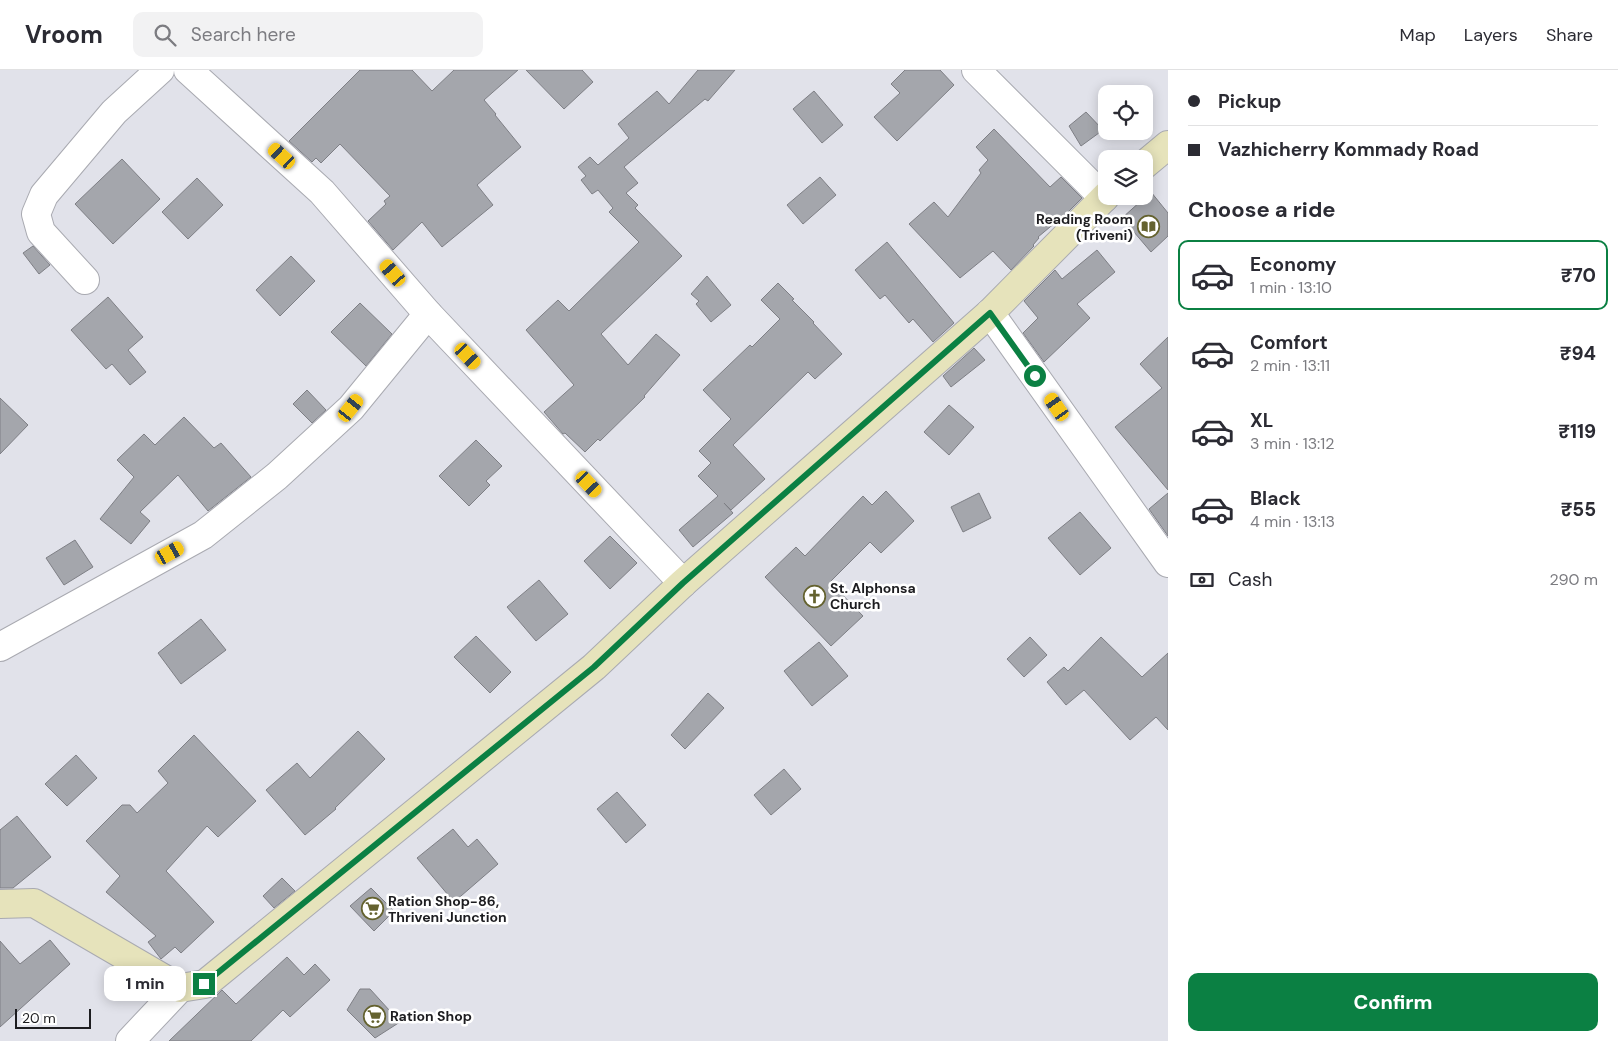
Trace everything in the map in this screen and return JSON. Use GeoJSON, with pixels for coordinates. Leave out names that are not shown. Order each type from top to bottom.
{"type":"FeatureCollection","features":[{"type":"Feature","properties":{"kind":"main road"},"geometry":{"type":"LineString","coordinates":[[1153,158],[1168,145]]}},
{"type":"Feature","properties":{"kind":"main road"},"geometry":{"type":"LineString","coordinates":[[0,904],[34,903],[180,988],[204,984],[594,667],[683,583],[990,313],[1098,204]]}},
{"type":"Feature","properties":{"kind":"street"},"geometry":{"type":"LineString","coordinates":[[85,280],[41,232],[36,214],[44,195],[114,112],[160,70]]}},
{"type":"Feature","properties":{"kind":"street"},"geometry":{"type":"LineString","coordinates":[[188,70],[322,192],[428,314],[683,583]]}},
{"type":"Feature","properties":{"kind":"street"},"geometry":{"type":"LineString","coordinates":[[976,70],[1098,190]]}},
{"type":"Feature","properties":{"kind":"street"},"geometry":{"type":"LineString","coordinates":[[990,313],[1168,563]]}},
{"type":"Feature","properties":{"kind":"street"},"geometry":{"type":"LineString","coordinates":[[0,647],[203,534],[277,476],[351,408],[428,314]]}},
{"type":"Feature","properties":{"kind":"street"},"geometry":{"type":"LineString","coordinates":[[130,1041],[180,988]]}},
{"type":"Feature","properties":{"kind":"building"},"geometry":{"type":"Polygon","coordinates":[[[360,70],[412,70],[432,91],[454,70],[518,70],[484,100],[521,147],[477,185],[493,205],[442,247],[422,222],[393,250],[368,221],[386,204],[384,201],[390,196],[340,144],[321,163],[316,158],[312,162],[289,141],[360,70]]]}},
{"type":"Feature","properties":{"kind":"building"},"geometry":{"type":"Polygon","coordinates":[[[526,70],[582,70],[593,82],[564,109],[526,70]]]}},
{"type":"Feature","properties":{"kind":"building"},"geometry":{"type":"Polygon","coordinates":[[[698,70],[735,70],[708,101],[705,99],[624,167],[638,183],[626,193],[638,205],[635,208],[682,256],[601,334],[628,365],[656,334],[680,355],[645,397],[600,441],[598,439],[585,452],[565,433],[563,434],[544,412],[574,385],[526,330],[558,300],[569,311],[639,242],[609,212],[613,208],[598,190],[592,194],[581,180],[586,176],[578,167],[590,157],[598,165],[629,138],[618,124],[657,91],[669,104],[698,70]]]}},
{"type":"Feature","properties":{"kind":"building"},"geometry":{"type":"Polygon","coordinates":[[[905,70],[940,70],[954,85],[897,141],[874,117],[900,93],[891,84],[905,70]]]}},
{"type":"Feature","properties":{"kind":"building"},"geometry":{"type":"Polygon","coordinates":[[[814,91],[843,125],[822,143],[793,109],[814,91]]]}},
{"type":"Feature","properties":{"kind":"building"},"geometry":{"type":"Polygon","coordinates":[[[1086,112],[1098,125],[1098,134],[1081,146],[1069,126],[1086,112]]]}},
{"type":"Feature","properties":{"kind":"building"},"geometry":{"type":"Polygon","coordinates":[[[994,129],[1050,187],[1061,177],[1082,198],[1038,237],[1034,246],[1011,270],[993,251],[960,278],[909,224],[934,202],[948,217],[981,173],[979,170],[988,160],[976,147],[994,129]]]}},
{"type":"Feature","properties":{"kind":"building"},"geometry":{"type":"Polygon","coordinates":[[[122,159],[160,199],[113,244],[75,204],[122,159]]]}},
{"type":"Feature","properties":{"kind":"building"},"geometry":{"type":"Polygon","coordinates":[[[820,177],[836,195],[803,224],[787,205],[820,177]]]}},
{"type":"Feature","properties":{"kind":"building"},"geometry":{"type":"Polygon","coordinates":[[[197,178],[223,205],[188,239],[162,212],[197,178]]]}},
{"type":"Feature","properties":{"kind":"building","name":"Reading Room (Triveni)"},"geometry":{"type":"Polygon","coordinates":[[[1153,194],[1168,213],[1168,236],[1151,252],[1122,218],[1136,205],[1153,205],[1153,194]]]}},
{"type":"Feature","properties":{"kind":"building"},"geometry":{"type":"Polygon","coordinates":[[[887,242],[954,323],[933,342],[913,319],[909,323],[885,295],[880,299],[855,270],[887,242]]]}},
{"type":"Feature","properties":{"kind":"building"},"geometry":{"type":"Polygon","coordinates":[[[33,246],[50,265],[39,274],[23,253],[33,246]]]}},
{"type":"Feature","properties":{"kind":"building"},"geometry":{"type":"Polygon","coordinates":[[[1097,250],[1115,272],[1077,304],[1090,318],[1044,362],[1023,333],[1038,318],[1024,301],[1055,270],[1062,279],[1097,250]]]}},
{"type":"Feature","properties":{"kind":"building"},"geometry":{"type":"Polygon","coordinates":[[[291,256],[315,281],[280,316],[256,290],[291,256]]]}},
{"type":"Feature","properties":{"kind":"building"},"geometry":{"type":"Polygon","coordinates":[[[707,276],[731,305],[711,322],[696,304],[699,301],[691,294],[707,276]]]}},
{"type":"Feature","properties":{"kind":"building"},"geometry":{"type":"Polygon","coordinates":[[[778,283],[842,354],[815,379],[808,372],[733,445],[765,479],[731,510],[724,503],[733,513],[693,547],[679,530],[718,496],[698,476],[711,463],[699,451],[731,419],[703,390],[750,345],[752,347],[780,319],[761,300],[778,283]]]}},
{"type":"Feature","properties":{"kind":"building"},"geometry":{"type":"Polygon","coordinates":[[[108,297],[143,337],[128,350],[146,372],[130,385],[112,364],[106,369],[71,330],[108,297]]]}},
{"type":"Feature","properties":{"kind":"building"},"geometry":{"type":"Polygon","coordinates":[[[360,303],[392,334],[366,366],[331,332],[360,303]]]}},
{"type":"Feature","properties":{"kind":"building"},"geometry":{"type":"Polygon","coordinates":[[[1168,337],[1168,490],[1115,427],[1162,388],[1140,364],[1168,337]]]}},
{"type":"Feature","properties":{"kind":"building"},"geometry":{"type":"Polygon","coordinates":[[[974,348],[985,360],[951,387],[943,376],[974,348]]]}},
{"type":"Feature","properties":{"kind":"building"},"geometry":{"type":"Polygon","coordinates":[[[307,390],[326,410],[312,423],[293,404],[307,390]]]}},
{"type":"Feature","properties":{"kind":"building"},"geometry":{"type":"Polygon","coordinates":[[[0,398],[28,425],[0,454],[0,398]]]}},
{"type":"Feature","properties":{"kind":"building"},"geometry":{"type":"Polygon","coordinates":[[[949,405],[974,427],[949,455],[924,432],[949,405]]]}},
{"type":"Feature","properties":{"kind":"building"},"geometry":{"type":"Polygon","coordinates":[[[184,417],[214,448],[221,443],[251,477],[208,511],[178,475],[140,512],[150,521],[131,544],[100,519],[134,477],[117,460],[144,434],[155,445],[184,417]]]}},
{"type":"Feature","properties":{"kind":"building"},"geometry":{"type":"Polygon","coordinates":[[[476,440],[502,466],[486,481],[490,485],[469,506],[439,476],[476,440]]]}},
{"type":"Feature","properties":{"kind":"building"},"geometry":{"type":"Polygon","coordinates":[[[886,491],[914,521],[881,553],[870,542],[830,582],[863,616],[831,646],[765,577],[796,547],[805,556],[863,496],[872,505],[886,491]]]}},
{"type":"Feature","properties":{"kind":"building"},"geometry":{"type":"Polygon","coordinates":[[[979,493],[991,518],[963,532],[951,507],[979,493]]]}},
{"type":"Feature","properties":{"kind":"building"},"geometry":{"type":"Polygon","coordinates":[[[1168,493],[1168,536],[1149,509],[1168,493]]]}},
{"type":"Feature","properties":{"kind":"building"},"geometry":{"type":"Polygon","coordinates":[[[1080,512],[1111,548],[1080,575],[1048,538],[1080,512]]]}},
{"type":"Feature","properties":{"kind":"building"},"geometry":{"type":"Polygon","coordinates":[[[610,536],[637,563],[610,589],[584,561],[610,536]]]}},
{"type":"Feature","properties":{"kind":"building"},"geometry":{"type":"Polygon","coordinates":[[[75,540],[93,567],[64,585],[46,558],[75,540]]]}},
{"type":"Feature","properties":{"kind":"building"},"geometry":{"type":"Polygon","coordinates":[[[539,580],[568,614],[536,641],[507,607],[539,580]]]}},
{"type":"Feature","properties":{"kind":"building"},"geometry":{"type":"Polygon","coordinates":[[[201,619],[226,650],[181,684],[158,653],[201,619]]]}},
{"type":"Feature","properties":{"kind":"building"},"geometry":{"type":"Polygon","coordinates":[[[476,636],[511,672],[490,693],[454,657],[476,636]]]}},
{"type":"Feature","properties":{"kind":"building"},"geometry":{"type":"Polygon","coordinates":[[[1030,637],[1047,655],[1024,677],[1007,659],[1030,637]]]}},
{"type":"Feature","properties":{"kind":"building"},"geometry":{"type":"Polygon","coordinates":[[[1101,637],[1142,677],[1168,653],[1168,730],[1156,717],[1130,740],[1084,690],[1066,705],[1047,682],[1064,667],[1068,671],[1101,637]]]}},
{"type":"Feature","properties":{"kind":"building"},"geometry":{"type":"Polygon","coordinates":[[[819,642],[848,676],[812,706],[784,671],[819,642]]]}},
{"type":"Feature","properties":{"kind":"building"},"geometry":{"type":"Polygon","coordinates":[[[708,693],[724,708],[685,749],[671,735],[708,693]]]}},
{"type":"Feature","properties":{"kind":"building"},"geometry":{"type":"Polygon","coordinates":[[[358,731],[385,759],[336,809],[305,835],[266,790],[297,763],[310,778],[358,731]]]}},
{"type":"Feature","properties":{"kind":"building"},"geometry":{"type":"Polygon","coordinates":[[[194,735],[256,801],[218,837],[207,826],[166,871],[214,922],[181,953],[175,947],[161,959],[148,942],[156,936],[106,892],[120,876],[86,841],[122,805],[130,805],[137,813],[168,783],[158,771],[194,735]]]}},
{"type":"Feature","properties":{"kind":"building"},"geometry":{"type":"Polygon","coordinates":[[[76,755],[97,778],[67,806],[45,784],[76,755]]]}},
{"type":"Feature","properties":{"kind":"building"},"geometry":{"type":"Polygon","coordinates":[[[784,769],[801,789],[771,815],[754,795],[784,769]]]}},
{"type":"Feature","properties":{"kind":"building"},"geometry":{"type":"Polygon","coordinates":[[[617,792],[646,825],[626,843],[597,809],[617,792]]]}},
{"type":"Feature","properties":{"kind":"building"},"geometry":{"type":"Polygon","coordinates":[[[17,816],[51,857],[13,888],[0,888],[0,830],[17,816]]]}},
{"type":"Feature","properties":{"kind":"building"},"geometry":{"type":"Polygon","coordinates":[[[453,829],[468,847],[477,839],[498,864],[454,902],[417,858],[453,829]]]}},
{"type":"Feature","properties":{"kind":"building"},"geometry":{"type":"Polygon","coordinates":[[[282,878],[295,891],[274,908],[263,896],[282,878]]]}},
{"type":"Feature","properties":{"kind":"building","name":"Ration Shop-86, Thriveni Junction"},"geometry":{"type":"Polygon","coordinates":[[[371,888],[394,911],[374,931],[350,906],[371,888]]]}},
{"type":"Feature","properties":{"kind":"building"},"geometry":{"type":"Polygon","coordinates":[[[50,940],[70,964],[0,1027],[0,941],[20,964],[50,940]]]}},
{"type":"Feature","properties":{"kind":"building"},"geometry":{"type":"Polygon","coordinates":[[[287,957],[304,975],[315,964],[330,980],[290,1017],[283,1010],[251,1041],[169,1041],[222,990],[236,1004],[287,957]]]}},
{"type":"Feature","properties":{"kind":"building","name":"Ration Shop"},"geometry":{"type":"Polygon","coordinates":[[[360,989],[370,989],[400,1022],[375,1038],[347,1010],[360,989]]]}},
{"type":"Feature","properties":{"kind":"place","name":"Reading Room (Triveni)"},"geometry":{"type":"Point","coordinates":[1149,227]}},
{"type":"Feature","properties":{"kind":"place","name":"St. Alphonsa Church"},"geometry":{"type":"Point","coordinates":[814,596]}},
{"type":"Feature","properties":{"kind":"place","name":"Ration Shop-86, Thriveni Junction"},"geometry":{"type":"Point","coordinates":[372,909]}},
{"type":"Feature","properties":{"kind":"place","name":"Ration Shop"},"geometry":{"type":"Point","coordinates":[374,1016]}},
{"type":"Feature","properties":{"kind":"route"},"geometry":{"type":"LineString","coordinates":[[204,984],[257,943],[594,667],[683,583],[990,313],[1035,376]]}}]}
